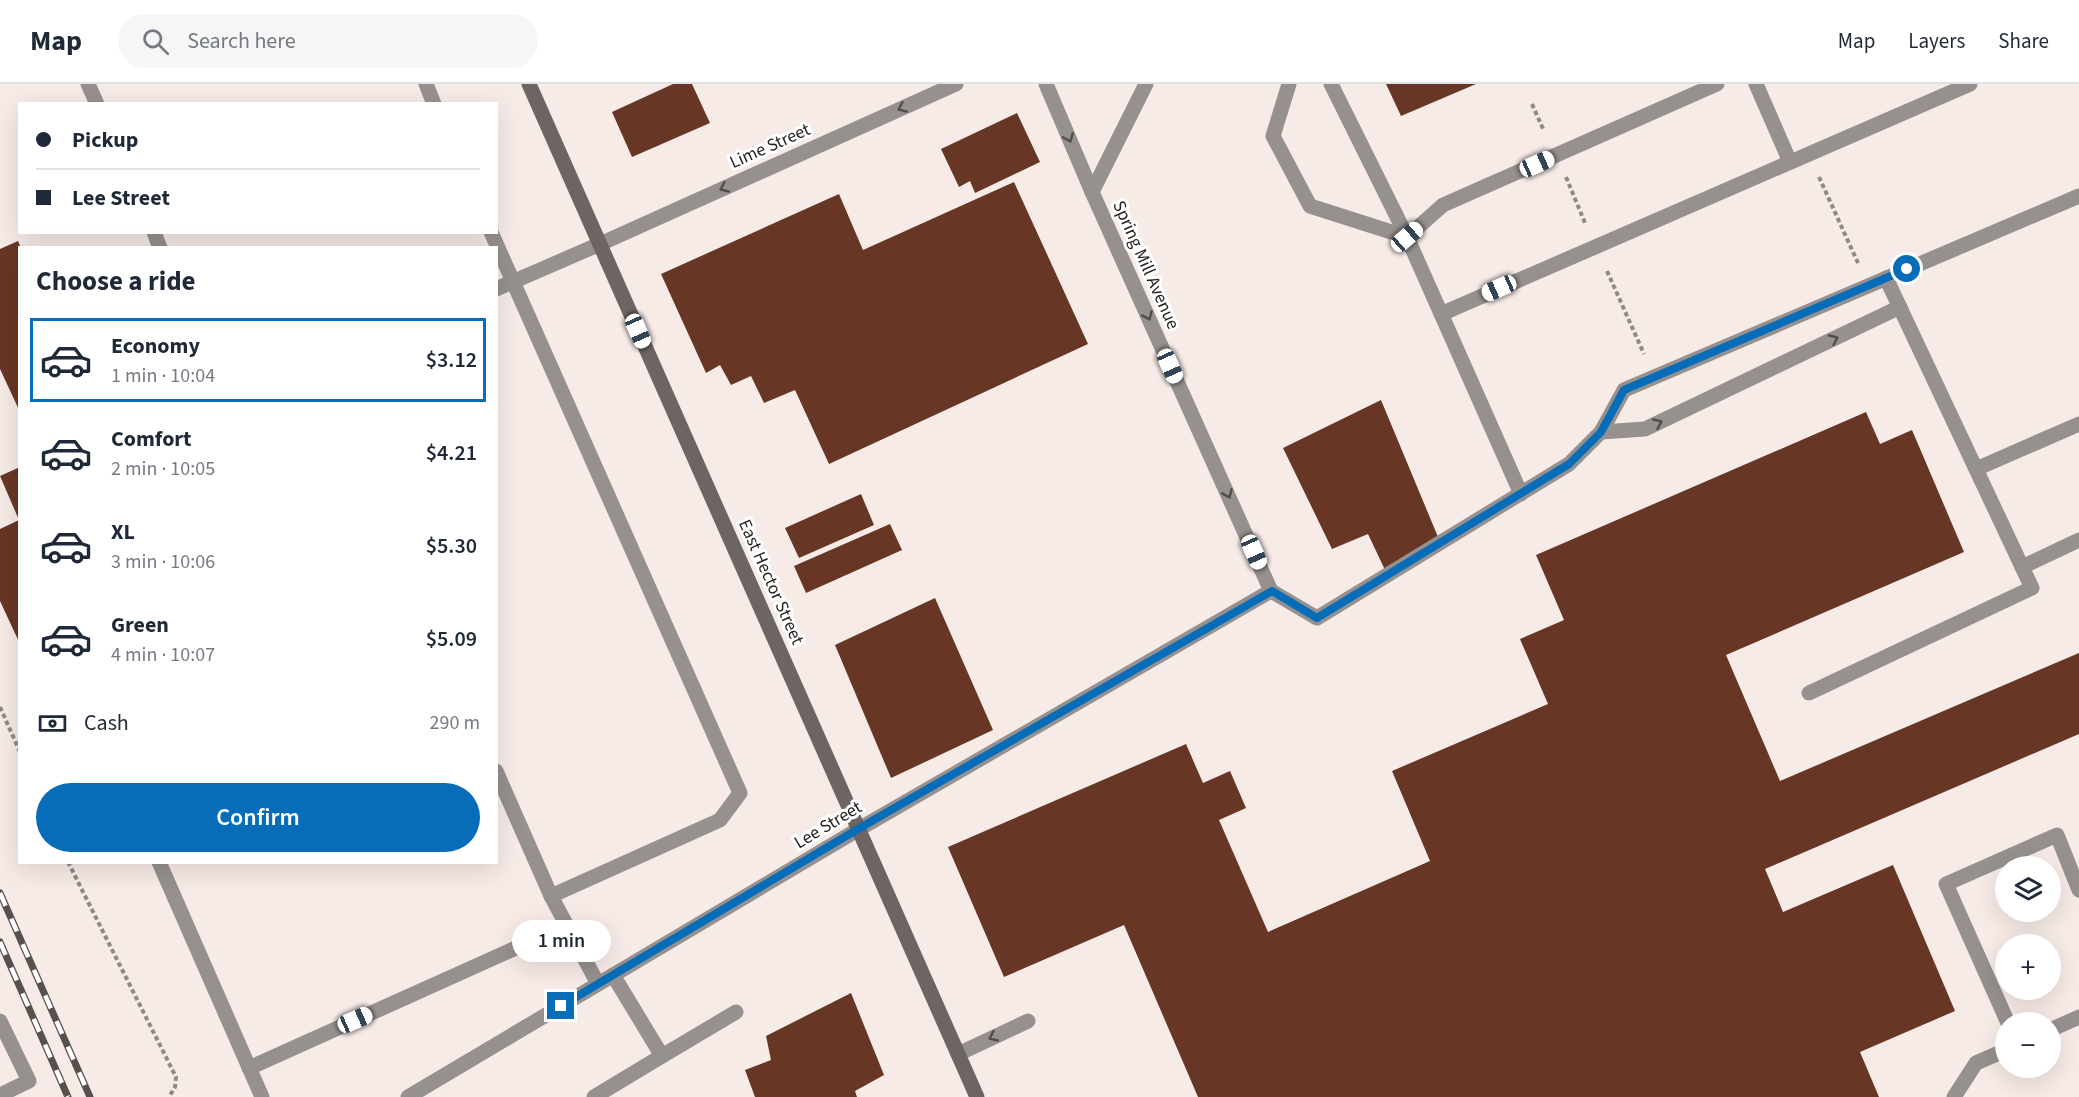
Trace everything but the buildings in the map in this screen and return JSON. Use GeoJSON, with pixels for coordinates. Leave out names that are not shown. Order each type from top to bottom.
{"type":"FeatureCollection","features":[{"type":"Feature","properties":{"kind":"main road","name":"East Hector Street"},"geometry":{"type":"LineString","coordinates":[[529,84],[977,1097]]}},
{"type":"Feature","properties":{"kind":"street"},"geometry":{"type":"LineString","coordinates":[[88,84],[96,102]]}},
{"type":"Feature","properties":{"kind":"street"},"geometry":{"type":"LineString","coordinates":[[426,84],[433,102]]}},
{"type":"Feature","properties":{"kind":"street","name":"Lime Street"},"geometry":{"type":"LineString","coordinates":[[498,288],[956,84]]}},
{"type":"Feature","properties":{"kind":"street","name":"Spring Mill Avenue"},"geometry":{"type":"LineString","coordinates":[[1047,84],[1092,192],[1272,591]]}},
{"type":"Feature","properties":{"kind":"street"},"geometry":{"type":"LineString","coordinates":[[1092,192],[1146,84]]}},
{"type":"Feature","properties":{"kind":"street"},"geometry":{"type":"LineString","coordinates":[[1289,84],[1273,136],[1310,206],[1407,237]]}},
{"type":"Feature","properties":{"kind":"street"},"geometry":{"type":"LineString","coordinates":[[1331,84],[1407,237],[1521,494]]}},
{"type":"Feature","properties":{"kind":"street"},"geometry":{"type":"LineString","coordinates":[[1407,237],[1443,205],[1717,84]]}},
{"type":"Feature","properties":{"kind":"street"},"geometry":{"type":"LineString","coordinates":[[1756,84],[1790,162]]}},
{"type":"Feature","properties":{"kind":"street"},"geometry":{"type":"LineString","coordinates":[[1441,314],[1970,84]]}},
{"type":"Feature","properties":{"kind":"street"},"geometry":{"type":"LineString","coordinates":[[1272,591],[1317,618],[1569,464],[1601,432],[1624,390],[2079,196]]}},
{"type":"Feature","properties":{"kind":"street"},"geometry":{"type":"LineString","coordinates":[[498,248],[740,793],[720,820],[552,896]]}},
{"type":"Feature","properties":{"kind":"street"},"geometry":{"type":"LineString","coordinates":[[1809,693],[2032,588],[1886,278]]}},
{"type":"Feature","properties":{"kind":"street"},"geometry":{"type":"LineString","coordinates":[[1601,432],[1645,429],[1900,307]]}},
{"type":"Feature","properties":{"kind":"street"},"geometry":{"type":"LineString","coordinates":[[1976,469],[2079,424]]}},
{"type":"Feature","properties":{"kind":"street"},"geometry":{"type":"LineString","coordinates":[[2022,567],[2079,540]]}},
{"type":"Feature","properties":{"kind":"street","name":"Lee Street"},"geometry":{"type":"LineString","coordinates":[[408,1097],[858,829],[1272,591]]}},
{"type":"Feature","properties":{"kind":"street"},"geometry":{"type":"LineString","coordinates":[[498,775],[552,896],[598,984]]}},
{"type":"Feature","properties":{"kind":"street"},"geometry":{"type":"LineString","coordinates":[[2003,1012],[1946,884],[2057,835],[2079,890]]}},
{"type":"Feature","properties":{"kind":"street"},"geometry":{"type":"LineString","coordinates":[[160,864],[262,1097]]}},
{"type":"Feature","properties":{"kind":"street"},"geometry":{"type":"LineString","coordinates":[[249,1068],[567,925]]}},
{"type":"Feature","properties":{"kind":"street"},"geometry":{"type":"LineString","coordinates":[[613,975],[662,1056]]}},
{"type":"Feature","properties":{"kind":"street"},"geometry":{"type":"LineString","coordinates":[[594,1097],[736,1012]]}},
{"type":"Feature","properties":{"kind":"street"},"geometry":{"type":"LineString","coordinates":[[2061,1025],[2079,1017]]}},
{"type":"Feature","properties":{"kind":"street"},"geometry":{"type":"LineString","coordinates":[[0,1021],[28,1081],[0,1095]]}},
{"type":"Feature","properties":{"kind":"street"},"geometry":{"type":"LineString","coordinates":[[958,1054],[1028,1021]]}},
{"type":"Feature","properties":{"kind":"street"},"geometry":{"type":"LineString","coordinates":[[1954,1097],[1976,1063],[1995,1055]]}},
{"type":"Feature","properties":{"kind":"path"},"geometry":{"type":"LineString","coordinates":[[1532,104],[1546,135]]}},
{"type":"Feature","properties":{"kind":"path"},"geometry":{"type":"LineString","coordinates":[[1815,167],[1867,286]]}},
{"type":"Feature","properties":{"kind":"path"},"geometry":{"type":"LineString","coordinates":[[1563,170],[1586,224]]}},
{"type":"Feature","properties":{"kind":"path"},"geometry":{"type":"LineString","coordinates":[[1602,261],[1654,377]]}},
{"type":"Feature","properties":{"kind":"path"},"geometry":{"type":"LineString","coordinates":[[0,707],[18,748]]}},
{"type":"Feature","properties":{"kind":"path"},"geometry":{"type":"LineString","coordinates":[[69,864],[176,1077],[175,1087],[169,1097]]}},
{"type":"Feature","properties":{"kind":"railway"},"geometry":{"type":"LineString","coordinates":[[0,893],[90,1097]]}},
{"type":"Feature","properties":{"kind":"railway"},"geometry":{"type":"LineString","coordinates":[[0,942],[68,1097]]}},
{"type":"Feature","properties":{"kind":"route"},"geometry":{"type":"LineString","coordinates":[[561,1006],[858,829],[1272,591],[1317,618],[1569,464],[1601,432],[1624,390],[1907,269]]}}]}
